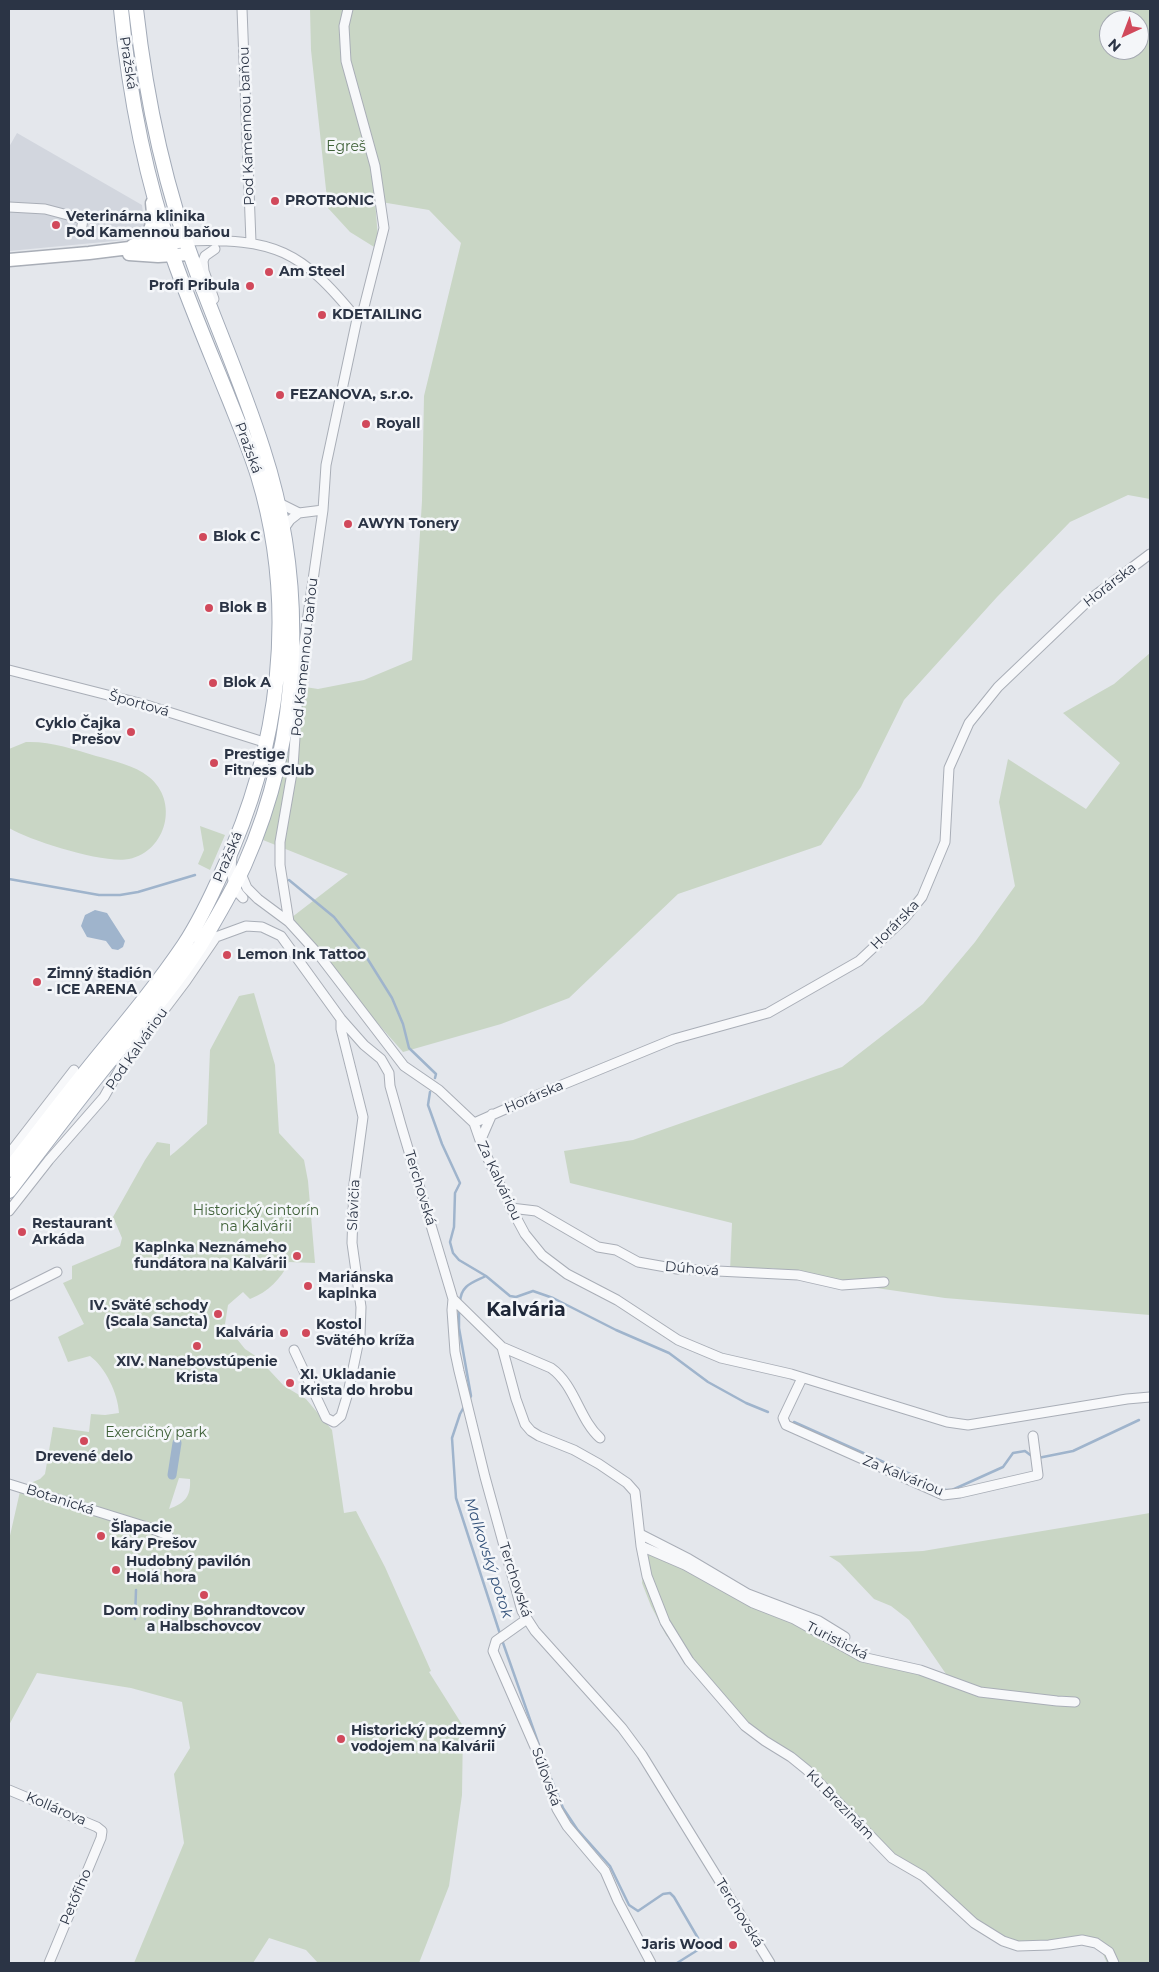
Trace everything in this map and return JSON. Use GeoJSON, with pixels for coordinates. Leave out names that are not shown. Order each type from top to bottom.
{"type":"FeatureCollection","features":[{"type":"Feature","properties":{"kind":"main road","name":"Pražská"},"geometry":{"type":"LineString","coordinates":[[121,9],[124,40],[148,174],[171,250],[258,476],[268,512],[278,584],[278,681],[267,743],[252,796],[235,845],[213,893]]}},
{"type":"Feature","properties":{"kind":"main road","name":"Pražská"},"geometry":{"type":"LineString","coordinates":[[136,9],[142,60],[152,116],[172,194],[188,248],[264,450],[279,503],[291,578],[293,618],[288,708],[268,799],[243,867],[241,886]]}},
{"type":"Feature","properties":{"kind":"main road","name":"Pod Kalváriou"},"geometry":{"type":"LineString","coordinates":[[9,1191],[173,984],[220,912],[241,886]]}},
{"type":"Feature","properties":{"kind":"main road","name":"Pod Kalváriou"},"geometry":{"type":"LineString","coordinates":[[9,1170],[162,978],[186,941],[213,893]]}},
{"type":"Feature","properties":{"kind":"street","name":"Pod Kamennou baňou"},"geometry":{"type":"LineString","coordinates":[[242,9],[251,242]]}},
{"type":"Feature","properties":{"kind":"street","name":"Pod Kamennou baňou"},"geometry":{"type":"LineString","coordinates":[[289,922],[280,865],[280,842],[293,767],[299,678],[323,510],[326,465],[357,319],[363,311],[384,228],[375,166],[346,61],[344,26],[348,9]]}},
{"type":"Feature","properties":{"kind":"street"},"geometry":{"type":"LineString","coordinates":[[128,248],[145,238],[153,225],[154,217],[148,174]]}},
{"type":"Feature","properties":{"kind":"street"},"geometry":{"type":"LineString","coordinates":[[9,207],[45,209],[83,219],[80,232]]}},
{"type":"Feature","properties":{"kind":"street"},"geometry":{"type":"LineString","coordinates":[[188,248],[215,249],[237,242]]}},
{"type":"Feature","properties":{"kind":"street"},"geometry":{"type":"LineString","coordinates":[[9,260],[128,248],[171,250],[251,242],[277,249],[305,264],[334,291],[357,319]]}},
{"type":"Feature","properties":{"kind":"street","name":"Pražská"},"geometry":{"type":"LineString","coordinates":[[215,249],[205,256],[203,265],[231,359]]}},
{"type":"Feature","properties":{"kind":"street"},"geometry":{"type":"LineString","coordinates":[[89,253],[158,256],[171,250]]}},
{"type":"Feature","properties":{"kind":"street"},"geometry":{"type":"LineString","coordinates":[[158,256],[174,266],[182,278]]}},
{"type":"Feature","properties":{"kind":"street"},"geometry":{"type":"LineString","coordinates":[[279,503],[299,513]]}},
{"type":"Feature","properties":{"kind":"street"},"geometry":{"type":"LineString","coordinates":[[284,530],[290,520],[299,513],[323,510]]}},
{"type":"Feature","properties":{"kind":"street","name":"Horárska"},"geometry":{"type":"LineString","coordinates":[[474,1123],[674,1039],[768,1013],[859,960],[904,919],[922,897],[945,842],[949,768],[969,724],[998,687],[1088,600],[1150,554]]}},
{"type":"Feature","properties":{"kind":"street","name":"Športová"},"geometry":{"type":"LineString","coordinates":[[9,670],[143,704],[267,743]]}},
{"type":"Feature","properties":{"kind":"street"},"geometry":{"type":"LineString","coordinates":[[235,845],[231,866],[241,886]]}},
{"type":"Feature","properties":{"kind":"street"},"geometry":{"type":"LineString","coordinates":[[241,886],[235,890],[243,898],[276,906],[283,903],[285,899]]}},
{"type":"Feature","properties":{"kind":"street"},"geometry":{"type":"LineString","coordinates":[[213,893],[219,888],[241,886]]}},
{"type":"Feature","properties":{"kind":"street","name":"Za Kalváriou"},"geometry":{"type":"LineString","coordinates":[[241,886],[289,922],[319,955],[404,1066],[440,1090],[474,1123],[482,1146],[511,1208],[525,1234],[542,1255],[567,1274],[617,1300],[678,1340],[721,1358],[802,1378],[947,1422],[968,1425],[1119,1400],[1150,1397]]}},
{"type":"Feature","properties":{"kind":"street"},"geometry":{"type":"LineString","coordinates":[[220,912],[230,904],[243,898]]}},
{"type":"Feature","properties":{"kind":"street"},"geometry":{"type":"LineString","coordinates":[[281,936],[289,922]]}},
{"type":"Feature","properties":{"kind":"street","name":"Pod Kalváriou"},"geometry":{"type":"LineString","coordinates":[[9,1211],[49,1160],[104,1097],[121,1067],[186,981],[216,937],[246,926],[262,927],[281,936]]}},
{"type":"Feature","properties":{"kind":"street","name":"Slávičia"},"geometry":{"type":"LineString","coordinates":[[281,936],[341,1019],[341,1029],[363,1116],[354,1184],[352,1243],[362,1307],[360,1335],[348,1393],[341,1416],[334,1422],[326,1418],[294,1350]]}},
{"type":"Feature","properties":{"kind":"street","name":"Terchovská"},"geometry":{"type":"LineString","coordinates":[[341,1019],[364,1045],[381,1059],[389,1073],[390,1086],[401,1126],[459,1303],[452,1310],[456,1352],[468,1408],[522,1611],[535,1631],[622,1728],[642,1755],[770,1963]]}},
{"type":"Feature","properties":{"kind":"street"},"geometry":{"type":"LineString","coordinates":[[389,1073],[404,1066]]}},
{"type":"Feature","properties":{"kind":"street"},"geometry":{"type":"LineString","coordinates":[[9,1154],[74,1070]]}},
{"type":"Feature","properties":{"kind":"street"},"geometry":{"type":"LineString","coordinates":[[482,1137],[492,1114]]}},
{"type":"Feature","properties":{"kind":"street","name":"Dúhová"},"geometry":{"type":"LineString","coordinates":[[511,1208],[536,1211],[598,1247],[616,1250],[638,1262],[677,1269],[798,1275],[842,1285],[884,1282]]}},
{"type":"Feature","properties":{"kind":"street"},"geometry":{"type":"LineString","coordinates":[[9,1296],[57,1272]]}},
{"type":"Feature","properties":{"kind":"street"},"geometry":{"type":"LineString","coordinates":[[459,1303],[502,1347],[551,1368],[558,1373],[572,1393],[592,1431],[600,1438]]}},
{"type":"Feature","properties":{"kind":"street","name":"Ku Brezinám"},"geometry":{"type":"LineString","coordinates":[[502,1347],[525,1424],[539,1436],[574,1450],[598,1464],[627,1483],[635,1492],[646,1576],[666,1622],[693,1667],[745,1726],[807,1770],[892,1858],[923,1876],[974,1923],[1003,1941],[1018,1946],[1049,1945],[1082,1940],[1096,1943],[1109,1952],[1114,1963]]}},
{"type":"Feature","properties":{"kind":"street","name":"Za Kalváriou"},"geometry":{"type":"LineString","coordinates":[[802,1378],[784,1418],[786,1425],[943,1494],[960,1493],[1038,1476],[1033,1436]]}},
{"type":"Feature","properties":{"kind":"street","name":"Botanická"},"geometry":{"type":"LineString","coordinates":[[9,1484],[168,1535]]}},
{"type":"Feature","properties":{"kind":"street","name":"Turistická"},"geometry":{"type":"LineString","coordinates":[[640,1534],[689,1559],[748,1594],[819,1622],[845,1637]]}},
{"type":"Feature","properties":{"kind":"street","name":"Turistická"},"geometry":{"type":"LineString","coordinates":[[641,1546],[685,1565],[753,1603],[794,1619],[862,1657],[920,1670],[980,1692],[1056,1702],[1075,1702]]}},
{"type":"Feature","properties":{"kind":"street","name":"Súľovská"},"geometry":{"type":"LineString","coordinates":[[527,1619],[496,1641],[494,1651],[538,1754],[557,1810],[581,1843],[605,1871],[618,1901],[651,1963]]}},
{"type":"Feature","properties":{"kind":"street","name":"Kollárova"},"geometry":{"type":"LineString","coordinates":[[9,1790],[98,1827],[102,1831]]}},
{"type":"Feature","properties":{"kind":"street","name":"Petőfiho"},"geometry":{"type":"LineString","coordinates":[[49,1963],[101,1838],[102,1831]]}},
{"type":"Feature","properties":{"kind":"shaded area"},"geometry":{"type":"Polygon","coordinates":[[[17,133],[142,205],[145,228],[135,237],[125,240],[9,251],[9,147],[17,133]]]}},
{"type":"Feature","properties":{"kind":"green space","name":"Egreš"},"geometry":{"type":"Polygon","coordinates":[[[310,9],[1150,9],[1150,499],[1128,495],[1070,522],[997,597],[904,700],[861,787],[821,845],[678,894],[569,998],[501,1024],[403,1052],[287,921],[348,874],[263,840],[281,773],[292,685],[318,689],[364,680],[412,660],[422,501],[424,396],[461,243],[429,210],[375,201],[379,250],[350,232],[328,208],[311,50],[310,9]]]}},
{"type":"Feature","properties":{"kind":"green space"},"geometry":{"type":"Polygon","coordinates":[[[1150,653],[1150,1315],[945,1298],[842,1283],[772,1268],[730,1272],[732,1223],[570,1183],[564,1151],[633,1140],[842,1067],[923,1004],[975,942],[1015,886],[999,802],[1008,759],[1086,809],[1120,763],[1063,713],[1114,684],[1150,653]]]}},
{"type":"Feature","properties":{"kind":"green space"},"geometry":{"type":"Polygon","coordinates":[[[26,742],[53,744],[70,748],[124,764],[137,769],[149,777],[158,787],[164,799],[166,811],[160,836],[142,854],[129,859],[118,860],[86,855],[50,845],[9,828],[9,749],[26,742]]]}},
{"type":"Feature","properties":{"kind":"green space"},"geometry":{"type":"Polygon","coordinates":[[[200,826],[225,835],[210,870],[198,864],[204,850],[200,826]]]}},
{"type":"Feature","properties":{"kind":"green space"},"geometry":{"type":"Polygon","coordinates":[[[254,993],[275,1065],[279,1133],[304,1160],[308,1181],[315,1263],[289,1262],[278,1279],[263,1293],[250,1299],[243,1292],[228,1305],[225,1324],[245,1349],[257,1357],[284,1386],[306,1399],[332,1430],[344,1513],[356,1511],[385,1567],[431,1671],[429,1672],[463,1726],[462,1795],[449,1886],[419,1963],[318,1963],[306,1950],[269,1938],[253,1963],[134,1963],[184,1843],[174,1774],[190,1748],[182,1702],[131,1688],[37,1673],[9,1725],[9,1540],[21,1487],[40,1479],[45,1474],[53,1427],[89,1432],[91,1414],[119,1413],[114,1390],[106,1374],[96,1361],[90,1356],[68,1362],[58,1337],[84,1324],[63,1283],[72,1279],[72,1266],[120,1246],[122,1238],[113,1217],[157,1142],[170,1144],[170,1156],[207,1124],[210,1050],[239,996],[254,993]],[[179,1478],[169,1509],[186,1499],[190,1479],[179,1478]]]}},
{"type":"Feature","properties":{"kind":"green space"},"geometry":{"type":"Polygon","coordinates":[[[1150,1513],[1150,1963],[1107,1963],[1098,1943],[1016,1945],[1007,1938],[974,1922],[925,1879],[882,1850],[838,1795],[763,1744],[666,1635],[642,1583],[645,1551],[864,1655],[946,1674],[909,1620],[891,1606],[874,1599],[840,1563],[829,1556],[923,1551],[1150,1513]]]}},
{"type":"Feature","properties":{"kind":"water"},"geometry":{"type":"Polygon","coordinates":[[[95,910],[107,913],[125,941],[123,947],[118,950],[112,949],[106,941],[87,937],[81,926],[85,915],[95,910]]]}},
{"type":"Feature","properties":{"kind":"waterway","name":"Malkovský potok"},"geometry":{"type":"LineString","coordinates":[[9,879],[99,895],[120,895],[138,892],[195,875]]}},
{"type":"Feature","properties":{"kind":"waterway","name":"Malkovský potok"},"geometry":{"type":"LineString","coordinates":[[289,880],[334,917],[367,958],[392,998],[403,1024],[409,1048],[436,1074],[435,1078]]}},
{"type":"Feature","properties":{"kind":"waterway"},"geometry":{"type":"LineString","coordinates":[[430,1092],[428,1105],[442,1144],[460,1183],[455,1193],[454,1227],[450,1242],[453,1253],[459,1260],[486,1276],[510,1296],[516,1297],[533,1291],[553,1298],[616,1330],[669,1353],[708,1382],[746,1403],[768,1412]]}},
{"type":"Feature","properties":{"kind":"waterway","name":"Malkovský potok"},"geometry":{"type":"LineString","coordinates":[[460,1302],[465,1288],[486,1276]]}},
{"type":"Feature","properties":{"kind":"waterway","name":"Malkovský potok"},"geometry":{"type":"LineString","coordinates":[[459,1308],[459,1328],[471,1396],[469,1400]]}},
{"type":"Feature","properties":{"kind":"waterway","name":"Malkovský potok"},"geometry":{"type":"LineString","coordinates":[[465,1405],[452,1438],[456,1498],[500,1634]]}},
{"type":"Feature","properties":{"kind":"waterway"},"geometry":{"type":"LineString","coordinates":[[1038,1458],[1073,1451],[1139,1420]]}},
{"type":"Feature","properties":{"kind":"waterway"},"geometry":{"type":"LineString","coordinates":[[794,1422],[946,1490],[952,1490],[1003,1467],[1013,1453],[1025,1451],[1033,1457]]}},
{"type":"Feature","properties":{"kind":"waterway"},"geometry":{"type":"LineString","coordinates":[[172,1475],[177,1443]]}},
{"type":"Feature","properties":{"kind":"waterway"},"geometry":{"type":"LineString","coordinates":[[135,1619],[136,1590]]}},
{"type":"Feature","properties":{"kind":"waterway","name":"Malkovský potok"},"geometry":{"type":"LineString","coordinates":[[502,1640],[540,1748]]}},
{"type":"Feature","properties":{"kind":"waterway","name":"Malkovský potok"},"geometry":{"type":"LineString","coordinates":[[550,1776],[563,1808],[577,1829],[610,1866],[629,1905],[638,1911],[663,1894],[670,1893],[674,1897],[702,1945],[701,1948],[677,1963]]}},
{"type":"Feature","properties":{"kind":"place","name":"PROTRONIC"},"geometry":{"type":"Point","coordinates":[275,201]}},
{"type":"Feature","properties":{"kind":"place","name":"Veterinárna klinika Pod Kamennou baňou"},"geometry":{"type":"Point","coordinates":[56,225]}},
{"type":"Feature","properties":{"kind":"place","name":"Am Steel"},"geometry":{"type":"Point","coordinates":[269,272]}},
{"type":"Feature","properties":{"kind":"place","name":"Profi Pribula"},"geometry":{"type":"Point","coordinates":[250,286]}},
{"type":"Feature","properties":{"kind":"place","name":"KDETAILING"},"geometry":{"type":"Point","coordinates":[322,315]}},
{"type":"Feature","properties":{"kind":"place","name":"FEZANOVA, s.r.o."},"geometry":{"type":"Point","coordinates":[280,395]}},
{"type":"Feature","properties":{"kind":"place","name":"Royall"},"geometry":{"type":"Point","coordinates":[366,424]}},
{"type":"Feature","properties":{"kind":"place","name":"AWYN Tonery"},"geometry":{"type":"Point","coordinates":[348,524]}},
{"type":"Feature","properties":{"kind":"place","name":"Blok C"},"geometry":{"type":"Point","coordinates":[203,537]}},
{"type":"Feature","properties":{"kind":"place","name":"Blok B"},"geometry":{"type":"Point","coordinates":[209,608]}},
{"type":"Feature","properties":{"kind":"place","name":"Blok A"},"geometry":{"type":"Point","coordinates":[213,683]}},
{"type":"Feature","properties":{"kind":"place","name":"Cyklo Čajka Prešov"},"geometry":{"type":"Point","coordinates":[131,732]}},
{"type":"Feature","properties":{"kind":"place","name":"Prestige Fitness Club"},"geometry":{"type":"Point","coordinates":[214,763]}},
{"type":"Feature","properties":{"kind":"place","name":"Lemon Ink Tattoo"},"geometry":{"type":"Point","coordinates":[227,955]}},
{"type":"Feature","properties":{"kind":"place","name":"Zimný štadión - ICE ARENA"},"geometry":{"type":"Point","coordinates":[37,982]}},
{"type":"Feature","properties":{"kind":"place","name":"Restaurant Arkáda"},"geometry":{"type":"Point","coordinates":[22,1232]}},
{"type":"Feature","properties":{"kind":"place","name":"Kaplnka Neznámeho fundátora na Kalvárii"},"geometry":{"type":"Point","coordinates":[297,1256]}},
{"type":"Feature","properties":{"kind":"place","name":"Mariánska kaplnka"},"geometry":{"type":"Point","coordinates":[308,1286]}},
{"type":"Feature","properties":{"kind":"place","name":"IV. Sväté schody (Scala Sancta)"},"geometry":{"type":"Point","coordinates":[218,1314]}},
{"type":"Feature","properties":{"kind":"place","name":"Kalvária"},"geometry":{"type":"Point","coordinates":[284,1333]}},
{"type":"Feature","properties":{"kind":"place","name":"Kostol Svätého kríža"},"geometry":{"type":"Point","coordinates":[306,1333]}},
{"type":"Feature","properties":{"kind":"place","name":"XIV. Nanebovstúpenie Krista"},"geometry":{"type":"Point","coordinates":[197,1346]}},
{"type":"Feature","properties":{"kind":"place","name":"XI. Ukladanie Krista do hrobu"},"geometry":{"type":"Point","coordinates":[290,1383]}},
{"type":"Feature","properties":{"kind":"place","name":"Drevené delo"},"geometry":{"type":"Point","coordinates":[84,1441]}},
{"type":"Feature","properties":{"kind":"place","name":"Šľapacie káry Prešov"},"geometry":{"type":"Point","coordinates":[101,1536]}},
{"type":"Feature","properties":{"kind":"place","name":"Hudobný pavilón Holá hora"},"geometry":{"type":"Point","coordinates":[116,1570]}},
{"type":"Feature","properties":{"kind":"place","name":"Dom rodiny Bohrandtovcov a Halbschovcov"},"geometry":{"type":"Point","coordinates":[204,1595]}},
{"type":"Feature","properties":{"kind":"place","name":"Historický podzemný vodojem na Kalvárii"},"geometry":{"type":"Point","coordinates":[341,1739]}},
{"type":"Feature","properties":{"kind":"place","name":"Jaris Wood"},"geometry":{"type":"Point","coordinates":[733,1945]}},
{"type":"Feature","properties":{"kind":"district","name":"Kalvária"},"geometry":{"type":"Point","coordinates":[526,1310]}},
{"type":"Feature","properties":{"kind":"park label","name":"Historický cintorín na Kalvárii"},"geometry":{"type":"Point","coordinates":[256,1220]}},
{"type":"Feature","properties":{"kind":"park label","name":"Exercičný park"},"geometry":{"type":"Point","coordinates":[156,1433]}}]}
